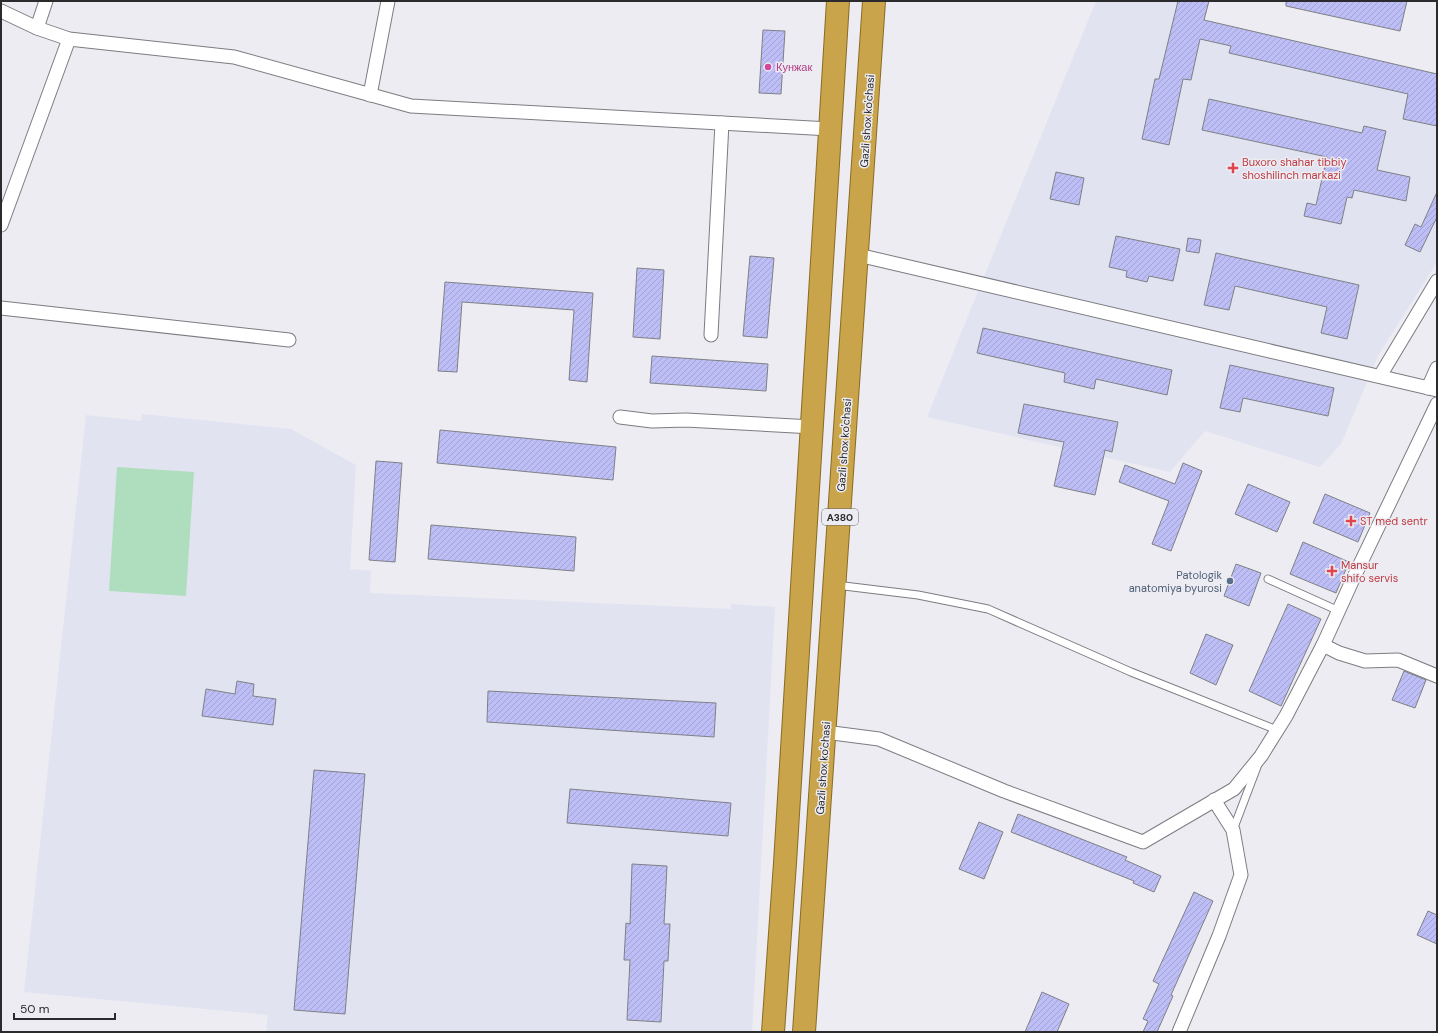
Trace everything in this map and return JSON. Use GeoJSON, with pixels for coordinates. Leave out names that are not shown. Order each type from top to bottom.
{"type":"FeatureCollection","features":[{"type":"Feature","properties":{"kind":"highway","name":"A380"},"geometry":{"type":"LineString","coordinates":[[773,1032],[786,863],[838,1]]}},
{"type":"Feature","properties":{"kind":"highway","name":"Gazli shox ko'chasi"},"geometry":{"type":"LineString","coordinates":[[804,1032],[858,255],[874,1]]}},
{"type":"Feature","properties":{"kind":"street"},"geometry":{"type":"LineString","coordinates":[[37,28],[46,1]]}},
{"type":"Feature","properties":{"kind":"street"},"geometry":{"type":"LineString","coordinates":[[370,95],[388,1]]}},
{"type":"Feature","properties":{"kind":"street"},"geometry":{"type":"LineString","coordinates":[[1,11],[37,28],[69,39],[234,56],[411,106],[830,129]]}},
{"type":"Feature","properties":{"kind":"street"},"geometry":{"type":"LineString","coordinates":[[1,225],[69,39]]}},
{"type":"Feature","properties":{"kind":"street"},"geometry":{"type":"LineString","coordinates":[[711,335],[722,123]]}},
{"type":"Feature","properties":{"kind":"street"},"geometry":{"type":"LineString","coordinates":[[858,255],[1432,389],[1437,368]]}},
{"type":"Feature","properties":{"kind":"street"},"geometry":{"type":"LineString","coordinates":[[1380,376],[1437,281]]}},
{"type":"Feature","properties":{"kind":"street"},"geometry":{"type":"LineString","coordinates":[[1,308],[289,340]]}},
{"type":"Feature","properties":{"kind":"street"},"geometry":{"type":"LineString","coordinates":[[825,732],[878,739],[1004,791],[1142,842],[1234,789],[1261,756],[1286,716],[1323,645],[1437,404]]}},
{"type":"Feature","properties":{"kind":"street"},"geometry":{"type":"LineString","coordinates":[[620,416],[652,421],[686,420],[813,427]]}},
{"type":"Feature","properties":{"kind":"street"},"geometry":{"type":"LineString","coordinates":[[1323,645],[1339,654],[1365,661],[1398,660],[1437,676]]}},
{"type":"Feature","properties":{"kind":"street"},"geometry":{"type":"LineString","coordinates":[[1179,1032],[1219,936],[1241,875],[1233,830],[1214,800]]}},
{"type":"Feature","properties":{"kind":"lane"},"geometry":{"type":"LineString","coordinates":[[1268,579],[1339,611]]}},
{"type":"Feature","properties":{"kind":"lane"},"geometry":{"type":"LineString","coordinates":[[835,585],[918,595],[988,609],[1131,672],[1278,730]]}},
{"type":"Feature","properties":{"kind":"lane"},"geometry":{"type":"LineString","coordinates":[[1233,830],[1261,756]]}},
{"type":"Feature","properties":{"kind":"shaded area","name":"Buxoro shahar tibbiy shoshilinch markazi"},"geometry":{"type":"Polygon","coordinates":[[[1096,1],[1209,1],[1205,20],[1437,74],[1437,262],[1378,356],[1341,444],[1320,467],[1205,431],[1170,472],[927,417],[1096,1]]]}},
{"type":"Feature","properties":{"kind":"shaded area"},"geometry":{"type":"Polygon","coordinates":[[[142,414],[291,429],[356,465],[350,569],[371,571],[370,593],[731,609],[731,604],[775,607],[752,1032],[266,1032],[268,1015],[24,992],[86,415],[141,421],[142,414]]]}},
{"type":"Feature","properties":{"kind":"green space"},"geometry":{"type":"Polygon","coordinates":[[[117,467],[194,472],[186,596],[109,591],[117,467]]]}},
{"type":"Feature","properties":{"kind":"building"},"geometry":{"type":"Polygon","coordinates":[[[1178,1],[1209,1],[1204,20],[1437,74],[1437,126],[1403,119],[1408,94],[1229,53],[1231,46],[1200,39],[1191,80],[1183,79],[1169,145],[1142,139],[1155,79],[1159,79],[1178,1]]]}},
{"type":"Feature","properties":{"kind":"building"},"geometry":{"type":"Polygon","coordinates":[[[1286,1],[1407,1],[1400,31],[1286,6],[1286,1]]]}},
{"type":"Feature","properties":{"kind":"building"},"geometry":{"type":"Polygon","coordinates":[[[763,30],[785,31],[781,94],[759,93],[763,30]]]}},
{"type":"Feature","properties":{"kind":"building"},"geometry":{"type":"Polygon","coordinates":[[[1209,99],[1362,133],[1364,126],[1386,131],[1377,170],[1410,177],[1406,201],[1354,190],[1352,198],[1347,197],[1341,224],[1304,216],[1307,203],[1316,205],[1327,157],[1202,130],[1209,99]]]}},
{"type":"Feature","properties":{"kind":"building"},"geometry":{"type":"Polygon","coordinates":[[[1056,172],[1084,178],[1079,205],[1050,199],[1056,172]]]}},
{"type":"Feature","properties":{"kind":"building"},"geometry":{"type":"Polygon","coordinates":[[[1437,192],[1437,217],[1420,252],[1405,245],[1415,224],[1421,227],[1437,192]]]}},
{"type":"Feature","properties":{"kind":"building"},"geometry":{"type":"Polygon","coordinates":[[[1116,236],[1180,249],[1173,281],[1149,276],[1147,282],[1126,277],[1127,271],[1109,267],[1116,236]]]}},
{"type":"Feature","properties":{"kind":"building"},"geometry":{"type":"Polygon","coordinates":[[[1188,238],[1201,240],[1199,253],[1186,251],[1188,238]]]}},
{"type":"Feature","properties":{"kind":"building"},"geometry":{"type":"Polygon","coordinates":[[[1216,253],[1359,285],[1347,339],[1321,333],[1327,307],[1235,286],[1229,310],[1204,305],[1216,253]]]}},
{"type":"Feature","properties":{"kind":"building"},"geometry":{"type":"Polygon","coordinates":[[[750,256],[774,258],[767,338],[743,336],[750,256]]]}},
{"type":"Feature","properties":{"kind":"building"},"geometry":{"type":"Polygon","coordinates":[[[637,268],[664,270],[660,339],[633,337],[637,268]]]}},
{"type":"Feature","properties":{"kind":"building"},"geometry":{"type":"Polygon","coordinates":[[[445,282],[593,293],[587,382],[569,380],[574,310],[462,302],[457,372],[438,371],[445,282]]]}},
{"type":"Feature","properties":{"kind":"building"},"geometry":{"type":"Polygon","coordinates":[[[983,328],[1172,370],[1167,395],[1096,379],[1094,389],[1064,382],[1065,373],[977,353],[983,328]]]}},
{"type":"Feature","properties":{"kind":"building"},"geometry":{"type":"Polygon","coordinates":[[[652,356],[768,364],[766,391],[650,383],[652,356]]]}},
{"type":"Feature","properties":{"kind":"building"},"geometry":{"type":"Polygon","coordinates":[[[1230,365],[1334,388],[1328,416],[1243,398],[1240,412],[1220,408],[1230,365]]]}},
{"type":"Feature","properties":{"kind":"building"},"geometry":{"type":"Polygon","coordinates":[[[1024,404],[1118,422],[1112,452],[1105,450],[1095,495],[1054,486],[1064,442],[1018,433],[1024,404]]]}},
{"type":"Feature","properties":{"kind":"building"},"geometry":{"type":"Polygon","coordinates":[[[440,430],[616,447],[613,480],[437,463],[440,430]]]}},
{"type":"Feature","properties":{"kind":"building"},"geometry":{"type":"Polygon","coordinates":[[[376,461],[402,463],[395,562],[369,560],[376,461]]]}},
{"type":"Feature","properties":{"kind":"building"},"geometry":{"type":"Polygon","coordinates":[[[1183,463],[1202,471],[1171,551],[1152,544],[1169,501],[1119,482],[1125,465],[1175,484],[1183,463]]]}},
{"type":"Feature","properties":{"kind":"building"},"geometry":{"type":"Polygon","coordinates":[[[1248,484],[1290,502],[1277,532],[1235,514],[1248,484]]]}},
{"type":"Feature","properties":{"kind":"building"},"geometry":{"type":"Polygon","coordinates":[[[1325,494],[1370,513],[1358,542],[1313,523],[1325,494]]]}},
{"type":"Feature","properties":{"kind":"building"},"geometry":{"type":"Polygon","coordinates":[[[431,525],[576,537],[574,571],[428,559],[431,525]]]}},
{"type":"Feature","properties":{"kind":"building"},"geometry":{"type":"Polygon","coordinates":[[[1303,542],[1349,562],[1336,593],[1290,574],[1303,542]]]}},
{"type":"Feature","properties":{"kind":"building"},"geometry":{"type":"Polygon","coordinates":[[[1236,564],[1261,573],[1249,606],[1224,596],[1236,564]]]}},
{"type":"Feature","properties":{"kind":"building"},"geometry":{"type":"Polygon","coordinates":[[[1288,604],[1321,619],[1281,706],[1249,691],[1288,604]]]}},
{"type":"Feature","properties":{"kind":"building"},"geometry":{"type":"Polygon","coordinates":[[[1206,634],[1233,645],[1216,685],[1190,673],[1206,634]]]}},
{"type":"Feature","properties":{"kind":"building"},"geometry":{"type":"Polygon","coordinates":[[[1404,671],[1426,680],[1415,708],[1392,700],[1404,671]]]}},
{"type":"Feature","properties":{"kind":"building"},"geometry":{"type":"Polygon","coordinates":[[[237,681],[254,684],[253,696],[276,699],[273,725],[202,716],[206,689],[235,694],[237,681]]]}},
{"type":"Feature","properties":{"kind":"building"},"geometry":{"type":"Polygon","coordinates":[[[488,691],[716,703],[714,737],[487,722],[488,691]]]}},
{"type":"Feature","properties":{"kind":"building"},"geometry":{"type":"Polygon","coordinates":[[[314,770],[365,774],[345,1014],[294,1010],[314,770]]]}},
{"type":"Feature","properties":{"kind":"building"},"geometry":{"type":"Polygon","coordinates":[[[570,789],[731,803],[728,836],[567,823],[570,789]]]}},
{"type":"Feature","properties":{"kind":"building"},"geometry":{"type":"Polygon","coordinates":[[[1018,814],[1127,857],[1125,860],[1161,876],[1154,892],[1133,883],[1134,881],[1011,832],[1018,814]]]}},
{"type":"Feature","properties":{"kind":"building"},"geometry":{"type":"Polygon","coordinates":[[[979,822],[1003,832],[984,879],[959,869],[979,822]]]}},
{"type":"Feature","properties":{"kind":"building"},"geometry":{"type":"Polygon","coordinates":[[[632,864],[667,866],[664,924],[670,924],[668,961],[664,961],[661,1022],[627,1020],[630,960],[624,960],[626,923],[630,924],[632,864]]]}},
{"type":"Feature","properties":{"kind":"building"},"geometry":{"type":"Polygon","coordinates":[[[1194,892],[1213,901],[1171,995],[1173,996],[1157,1032],[1143,1032],[1148,1021],[1143,1019],[1159,984],[1153,981],[1194,892]]]}},
{"type":"Feature","properties":{"kind":"building"},"geometry":{"type":"Polygon","coordinates":[[[1428,911],[1437,915],[1437,944],[1417,935],[1428,911]]]}},
{"type":"Feature","properties":{"kind":"building"},"geometry":{"type":"Polygon","coordinates":[[[1042,992],[1069,1004],[1057,1032],[1025,1032],[1042,992]]]}},
{"type":"Feature","properties":{"kind":"place","name":"Кунжак"},"geometry":{"type":"Point","coordinates":[768,67]}},
{"type":"Feature","properties":{"kind":"place","name":"Buxoro shahar tibbiy shoshilinch markazi"},"geometry":{"type":"Point","coordinates":[1233,168]}},
{"type":"Feature","properties":{"kind":"place","name":"ST med sentr"},"geometry":{"type":"Point","coordinates":[1351,521]}},
{"type":"Feature","properties":{"kind":"place","name":"Mansur shifo servis"},"geometry":{"type":"Point","coordinates":[1332,571]}},
{"type":"Feature","properties":{"kind":"place","name":"Patologik anatomiya byurosi"},"geometry":{"type":"Point","coordinates":[1230,581]}}]}
